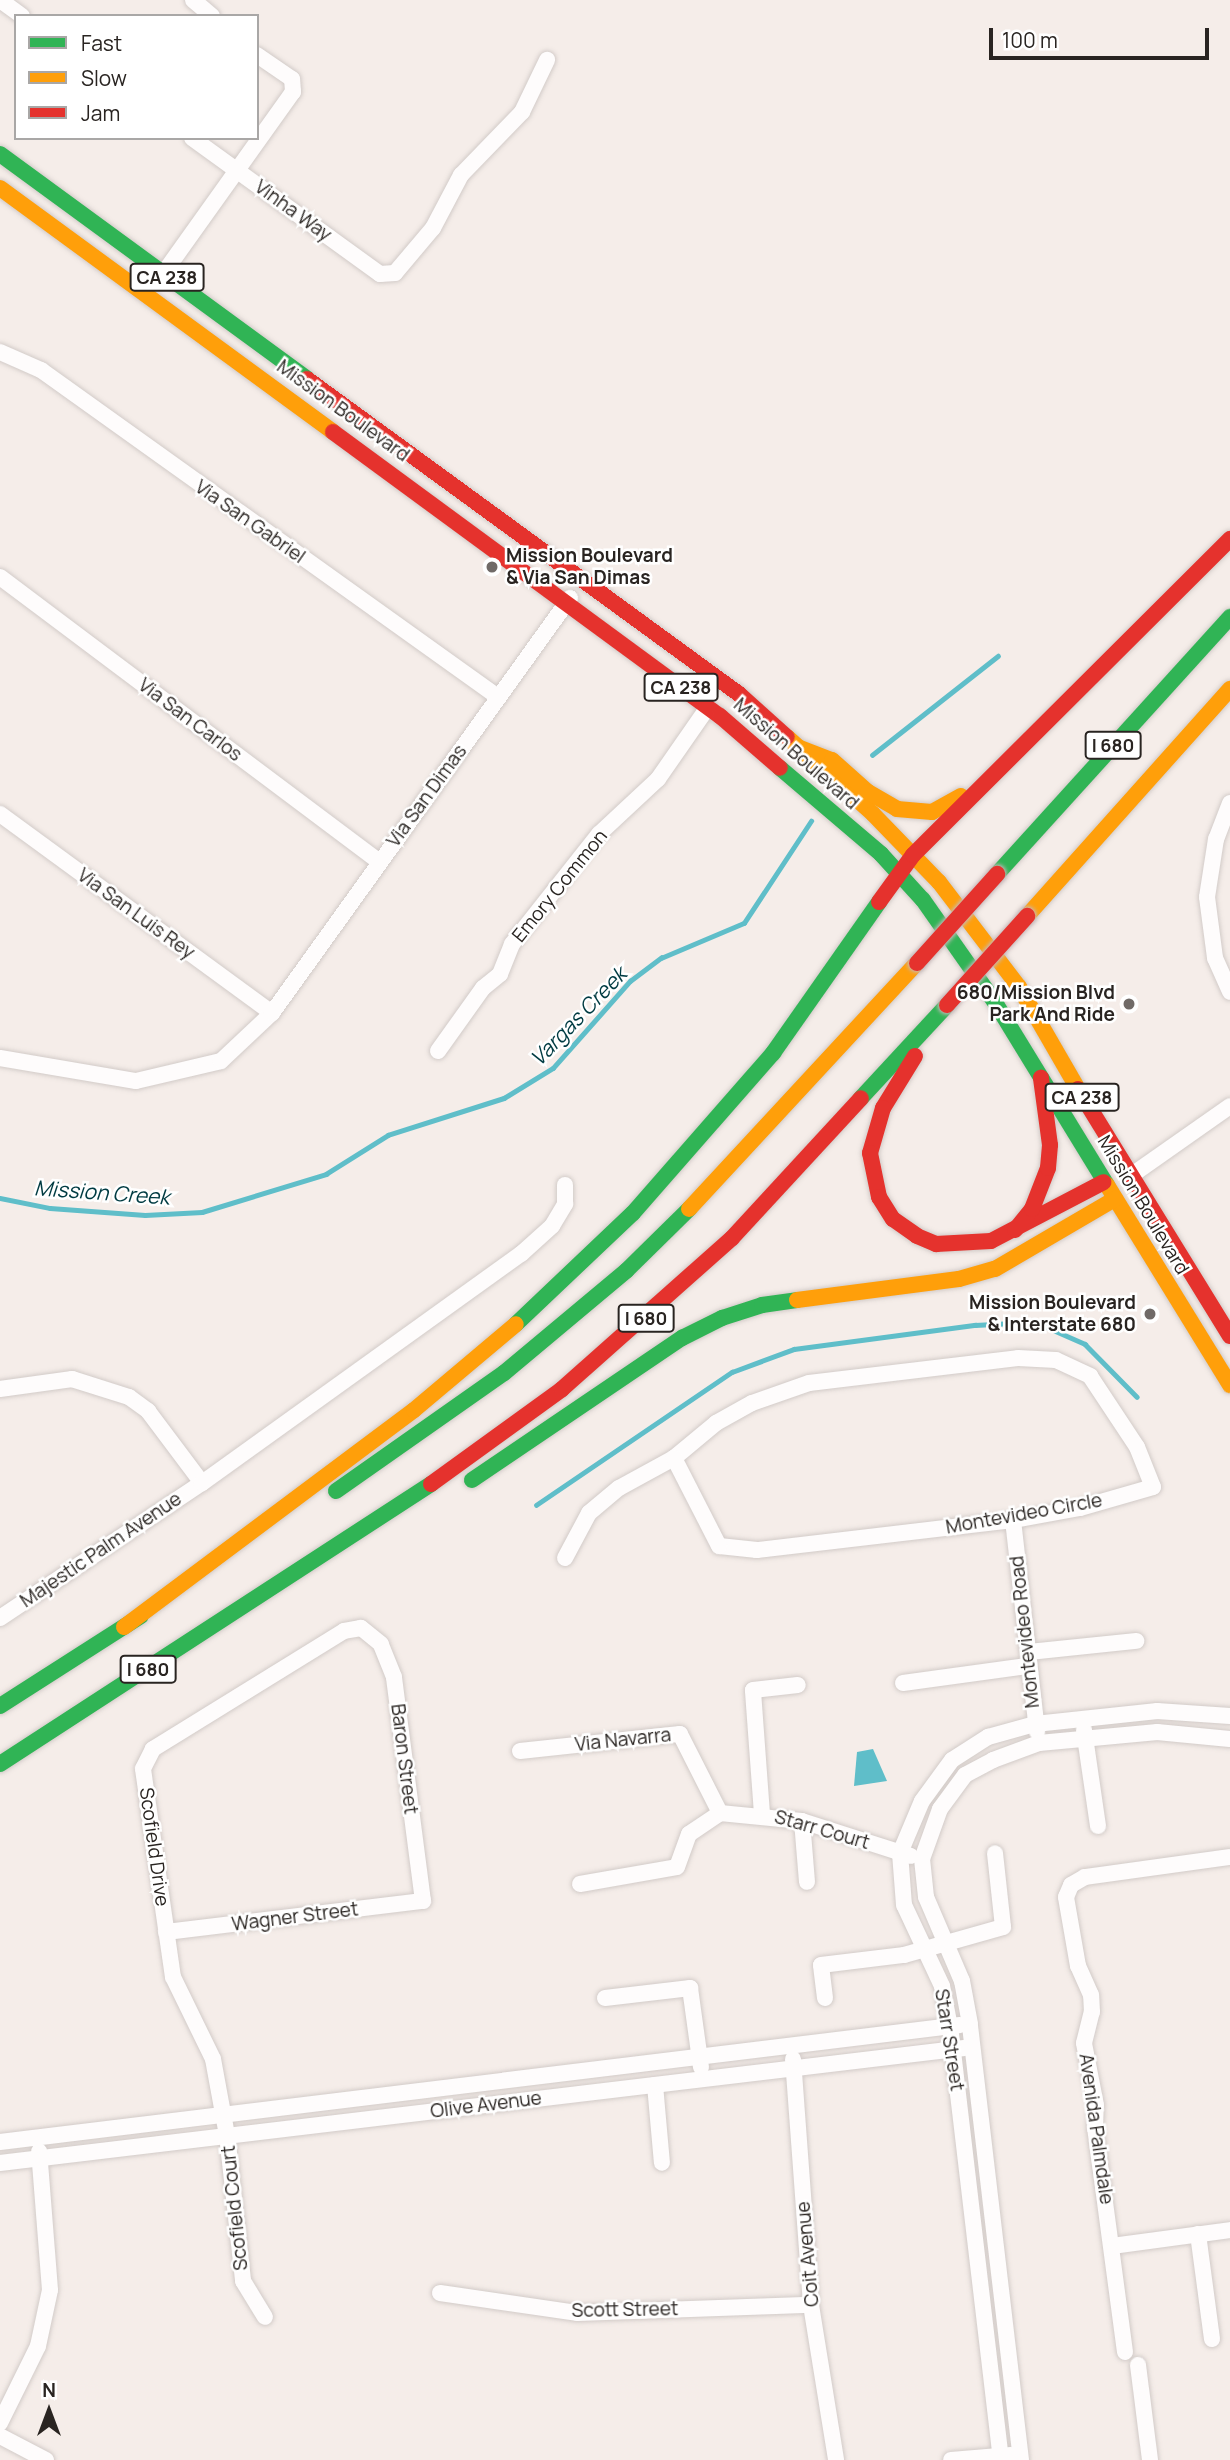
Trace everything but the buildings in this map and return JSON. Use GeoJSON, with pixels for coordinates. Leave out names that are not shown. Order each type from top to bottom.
{"type":"FeatureCollection","features":[{"type":"Feature","properties":{"kind":"main road","name":"Mission Boulevard"},"geometry":{"type":"LineString","coordinates":[[0,154],[739,694],[914,855],[939,882],[1018,987],[1129,1177],[1230,1336]]}},
{"type":"Feature","properties":{"kind":"main road","name":"Mission Boulevard"},"geometry":{"type":"LineString","coordinates":[[0,187],[708,706],[899,873],[923,900],[996,1004],[1230,1385]]}},
{"type":"Feature","properties":{"kind":"main road"},"geometry":{"type":"LineString","coordinates":[[124,1626],[414,1410],[581,1264],[730,1107],[773,1053],[914,855],[1230,538]]}},
{"type":"Feature","properties":{"kind":"main road","name":"I 680"},"geometry":{"type":"LineString","coordinates":[[0,1706],[401,1448],[571,1319],[719,1182],[1230,617]]}},
{"type":"Feature","properties":{"kind":"main road","name":"I 680"},"geometry":{"type":"LineString","coordinates":[[0,1764],[296,1574],[485,1448],[645,1319],[754,1214],[947,1005],[1230,690]]}},
{"type":"Feature","properties":{"kind":"main road"},"geometry":{"type":"LineString","coordinates":[[800,748],[822,754],[876,797],[909,812],[940,809],[990,776]]}},
{"type":"Feature","properties":{"kind":"main road"},"geometry":{"type":"LineString","coordinates":[[947,1005],[883,1108],[874,1130],[870,1153],[879,1197],[893,1219],[936,1244],[966,1245],[1013,1234],[1104,1182],[1129,1177]]}},
{"type":"Feature","properties":{"kind":"main road"},"geometry":{"type":"LineString","coordinates":[[1013,1234],[1032,1209],[1048,1168],[1050,1145],[1041,1078]]}},
{"type":"Feature","properties":{"kind":"main road"},"geometry":{"type":"LineString","coordinates":[[296,1574],[493,1467],[682,1338],[722,1318],[762,1305],[959,1279],[995,1269],[1115,1199],[1129,1177]]}},
{"type":"Feature","properties":{"kind":"street"},"geometry":{"type":"LineString","coordinates":[[0,0],[19,14]]}},
{"type":"Feature","properties":{"kind":"street"},"geometry":{"type":"LineString","coordinates":[[193,0],[213,9]]}},
{"type":"Feature","properties":{"kind":"street"},"geometry":{"type":"LineString","coordinates":[[259,56],[292,79],[293,92],[259,139]]}},
{"type":"Feature","properties":{"kind":"street","name":"Vinha Way"},"geometry":{"type":"LineString","coordinates":[[195,140],[380,274],[395,273],[433,228],[461,175],[522,112],[547,60]]}},
{"type":"Feature","properties":{"kind":"street"},"geometry":{"type":"LineString","coordinates":[[163,274],[258,140]]}},
{"type":"Feature","properties":{"kind":"street","name":"Via San Gabriel"},"geometry":{"type":"LineString","coordinates":[[0,352],[41,370],[498,697]]}},
{"type":"Feature","properties":{"kind":"street","name":"Via San Carlos"},"geometry":{"type":"LineString","coordinates":[[0,577],[380,862]]}},
{"type":"Feature","properties":{"kind":"street","name":"Via San Dimas"},"geometry":{"type":"LineString","coordinates":[[0,1058],[136,1081],[221,1061],[272,1013],[582,580]]}},
{"type":"Feature","properties":{"kind":"street","name":"Emory Common"},"geometry":{"type":"LineString","coordinates":[[438,1051],[483,988],[500,974],[512,944],[599,834],[659,779],[708,706]]}},
{"type":"Feature","properties":{"kind":"street"},"geometry":{"type":"LineString","coordinates":[[1230,803],[1216,839],[1207,897],[1215,958],[1230,992]]}},
{"type":"Feature","properties":{"kind":"street","name":"Via San Luis Rey"},"geometry":{"type":"LineString","coordinates":[[0,814],[272,1013]]}},
{"type":"Feature","properties":{"kind":"street"},"geometry":{"type":"LineString","coordinates":[[1129,1177],[1230,1106]]}},
{"type":"Feature","properties":{"kind":"street","name":"Majestic Palm Avenue"},"geometry":{"type":"LineString","coordinates":[[0,1618],[202,1483],[521,1254],[552,1226],[565,1204],[565,1185]]}},
{"type":"Feature","properties":{"kind":"street","name":"Montevideo Circle"},"geometry":{"type":"LineString","coordinates":[[1018,1358],[1056,1360],[1090,1377],[1137,1447],[1153,1487],[1080,1508],[1013,1520],[757,1549],[719,1546],[674,1458],[716,1423],[752,1403],[809,1383],[1018,1358]]}},
{"type":"Feature","properties":{"kind":"street"},"geometry":{"type":"LineString","coordinates":[[0,1389],[72,1379],[129,1396],[148,1411],[202,1483]]}},
{"type":"Feature","properties":{"kind":"street"},"geometry":{"type":"LineString","coordinates":[[565,1558],[589,1513],[619,1488],[674,1458]]}},
{"type":"Feature","properties":{"kind":"street","name":"Montevideo Road"},"geometry":{"type":"LineString","coordinates":[[1013,1520],[1039,1743]]}},
{"type":"Feature","properties":{"kind":"street","name":"Baron Street"},"geometry":{"type":"LineString","coordinates":[[360,1628],[381,1644],[394,1677],[423,1901]]}},
{"type":"Feature","properties":{"kind":"street","name":"Scofield Drive"},"geometry":{"type":"LineString","coordinates":[[227,2135],[213,2059],[173,1976],[143,1769],[153,1749],[344,1631],[360,1628]]}},
{"type":"Feature","properties":{"kind":"street"},"geometry":{"type":"LineString","coordinates":[[902,1683],[1136,1641]]}},
{"type":"Feature","properties":{"kind":"street"},"geometry":{"type":"LineString","coordinates":[[762,1814],[753,1690],[798,1685]]}},
{"type":"Feature","properties":{"kind":"street","name":"Starr Street"},"geometry":{"type":"LineString","coordinates":[[1001,2458],[950,2027],[942,1986],[904,1905],[900,1853],[922,1801],[952,1760],[988,1737],[1035,1724],[1082,1717],[1157,1711],[1227,1717]]}},
{"type":"Feature","properties":{"kind":"street"},"geometry":{"type":"LineString","coordinates":[[1082,1717],[1098,1826]]}},
{"type":"Feature","properties":{"kind":"street"},"geometry":{"type":"LineString","coordinates":[[1227,1717],[1229,1743]]}},
{"type":"Feature","properties":{"kind":"street","name":"Starr Street"},"geometry":{"type":"LineString","coordinates":[[1021,2457],[970,2024],[961,1981],[926,1897],[922,1859],[940,1809],[965,1775],[1039,1743],[1157,1732],[1229,1743]]}},
{"type":"Feature","properties":{"kind":"street","name":"Via Navarra"},"geometry":{"type":"LineString","coordinates":[[520,1751],[681,1734],[720,1812]]}},
{"type":"Feature","properties":{"kind":"street"},"geometry":{"type":"LineString","coordinates":[[580,1884],[677,1867],[689,1834],[720,1812]]}},
{"type":"Feature","properties":{"kind":"street","name":"Starr Court"},"geometry":{"type":"LineString","coordinates":[[720,1812],[762,1814],[802,1821],[922,1859]]}},
{"type":"Feature","properties":{"kind":"street"},"geometry":{"type":"LineString","coordinates":[[802,1821],[807,1882]]}},
{"type":"Feature","properties":{"kind":"street"},"geometry":{"type":"LineString","coordinates":[[825,1997],[821,1965],[926,1948],[1003,1927],[995,1853]]}},
{"type":"Feature","properties":{"kind":"street","name":"Avenida Palmdale"},"geometry":{"type":"LineString","coordinates":[[1125,2352],[1084,2043],[1092,2012],[1091,1995],[1078,1966],[1066,1897],[1071,1885],[1085,1877],[1230,1857]]}},
{"type":"Feature","properties":{"kind":"street","name":"Wagner Street"},"geometry":{"type":"LineString","coordinates":[[166,1932],[423,1901]]}},
{"type":"Feature","properties":{"kind":"street"},"geometry":{"type":"LineString","coordinates":[[605,1998],[690,1988],[702,2079]]}},
{"type":"Feature","properties":{"kind":"street","name":"Olive Avenue"},"geometry":{"type":"LineString","coordinates":[[0,2143],[970,2024]]}},
{"type":"Feature","properties":{"kind":"street","name":"Coit Avenue"},"geometry":{"type":"LineString","coordinates":[[793,2046],[811,2305],[836,2460]]}},
{"type":"Feature","properties":{"kind":"street","name":"Olive Avenue"},"geometry":{"type":"LineString","coordinates":[[0,2163],[972,2047]]}},
{"type":"Feature","properties":{"kind":"street"},"geometry":{"type":"LineString","coordinates":[[655,2085],[662,2163]]}},
{"type":"Feature","properties":{"kind":"street","name":"Scofield Court"},"geometry":{"type":"LineString","coordinates":[[227,2135],[243,2281],[265,2317]]}},
{"type":"Feature","properties":{"kind":"street"},"geometry":{"type":"LineString","coordinates":[[0,2423],[38,2346],[50,2290],[37,2138]]}},
{"type":"Feature","properties":{"kind":"street"},"geometry":{"type":"LineString","coordinates":[[1112,2246],[1230,2230]]}},
{"type":"Feature","properties":{"kind":"street"},"geometry":{"type":"LineString","coordinates":[[1198,2234],[1212,2339]]}},
{"type":"Feature","properties":{"kind":"street","name":"Scott Street"},"geometry":{"type":"LineString","coordinates":[[440,2293],[577,2313],[811,2305]]}},
{"type":"Feature","properties":{"kind":"street"},"geometry":{"type":"LineString","coordinates":[[1138,2365],[1150,2460]]}},
{"type":"Feature","properties":{"kind":"street"},"geometry":{"type":"LineString","coordinates":[[0,2436],[46,2460]]}},
{"type":"Feature","properties":{"kind":"street"},"geometry":{"type":"LineString","coordinates":[[951,2460],[1021,2457]]}},
{"type":"Feature","properties":{"kind":"water"},"geometry":{"type":"Polygon","coordinates":[[[873,1749],[887,1781],[854,1786],[857,1752],[873,1749]]]}},
{"type":"Feature","properties":{"kind":"waterway","name":"Vargas Creek"},"geometry":{"type":"LineString","coordinates":[[872,755],[998,656]]}},
{"type":"Feature","properties":{"kind":"waterway","name":"Vargas Creek"},"geometry":{"type":"LineString","coordinates":[[0,1198],[50,1208],[145,1215],[202,1212],[326,1174],[388,1135],[504,1098],[553,1068],[630,981],[661,958],[744,923],[811,821]]}},
{"type":"Feature","properties":{"kind":"waterway"},"geometry":{"type":"LineString","coordinates":[[536,1505],[732,1372],[794,1349],[975,1325],[1035,1322],[1085,1344],[1137,1397]]}},
{"type":"Feature","properties":{"kind":"traffic: fast"},"geometry":{"type":"LineString","coordinates":[[0,154],[307,379]]}},
{"type":"Feature","properties":{"kind":"traffic: fast"},"geometry":{"type":"LineString","coordinates":[[997,874],[1230,617]]}},
{"type":"Feature","properties":{"kind":"traffic: fast"},"geometry":{"type":"LineString","coordinates":[[780,768],[881,854],[923,900],[996,1004],[1107,1185]]}},
{"type":"Feature","properties":{"kind":"traffic: fast"},"geometry":{"type":"LineString","coordinates":[[516,1324],[633,1213],[773,1053],[879,902]]}},
{"type":"Feature","properties":{"kind":"traffic: fast"},"geometry":{"type":"LineString","coordinates":[[861,1098],[947,1005]]}},
{"type":"Feature","properties":{"kind":"traffic: fast"},"geometry":{"type":"LineString","coordinates":[[336,1491],[504,1373],[627,1270],[689,1209]]}},
{"type":"Feature","properties":{"kind":"traffic: fast"},"geometry":{"type":"LineString","coordinates":[[472,1480],[682,1338],[722,1318],[762,1305],[797,1300]]}},
{"type":"Feature","properties":{"kind":"traffic: fast"},"geometry":{"type":"LineString","coordinates":[[0,1764],[431,1484]]}},
{"type":"Feature","properties":{"kind":"traffic: fast"},"geometry":{"type":"LineString","coordinates":[[0,1706],[141,1616]]}},
{"type":"Feature","properties":{"kind":"traffic: slow"},"geometry":{"type":"LineString","coordinates":[[0,188],[333,432]]}},
{"type":"Feature","properties":{"kind":"traffic: slow"},"geometry":{"type":"LineString","coordinates":[[1027,916],[1230,689]]}},
{"type":"Feature","properties":{"kind":"traffic: slow"},"geometry":{"type":"LineString","coordinates":[[787,737],[873,814],[939,882],[1019,987],[1078,1089]]}},
{"type":"Feature","properties":{"kind":"traffic: slow"},"geometry":{"type":"LineString","coordinates":[[800,748],[832,760],[868,792],[897,809],[932,812],[961,796]]}},
{"type":"Feature","properties":{"kind":"traffic: slow"},"geometry":{"type":"LineString","coordinates":[[689,1209],[917,963]]}},
{"type":"Feature","properties":{"kind":"traffic: slow"},"geometry":{"type":"LineString","coordinates":[[1107,1185],[1230,1385]]}},
{"type":"Feature","properties":{"kind":"traffic: slow"},"geometry":{"type":"LineString","coordinates":[[797,1300],[959,1279],[995,1269],[1115,1199]]}},
{"type":"Feature","properties":{"kind":"traffic: slow"},"geometry":{"type":"LineString","coordinates":[[124,1627],[414,1410],[516,1324]]}},
{"type":"Feature","properties":{"kind":"traffic: jam"},"geometry":{"type":"LineString","coordinates":[[307,379],[739,694],[787,737]]}},
{"type":"Feature","properties":{"kind":"traffic: jam"},"geometry":{"type":"LineString","coordinates":[[333,432],[720,716],[780,768]]}},
{"type":"Feature","properties":{"kind":"traffic: jam"},"geometry":{"type":"LineString","coordinates":[[879,902],[913,855],[1230,539]]}},
{"type":"Feature","properties":{"kind":"traffic: jam"},"geometry":{"type":"LineString","coordinates":[[917,963],[997,874]]}},
{"type":"Feature","properties":{"kind":"traffic: jam"},"geometry":{"type":"LineString","coordinates":[[947,1005],[1027,916]]}},
{"type":"Feature","properties":{"kind":"traffic: jam"},"geometry":{"type":"LineString","coordinates":[[915,1056],[883,1108],[870,1153],[879,1197],[893,1219],[917,1236],[936,1244],[991,1241],[1104,1182]]}},
{"type":"Feature","properties":{"kind":"traffic: jam"},"geometry":{"type":"LineString","coordinates":[[1015,1230],[1032,1209],[1048,1168],[1050,1145],[1041,1078]]}},
{"type":"Feature","properties":{"kind":"traffic: jam"},"geometry":{"type":"LineString","coordinates":[[1078,1089],[1230,1336]]}},
{"type":"Feature","properties":{"kind":"traffic: jam"},"geometry":{"type":"LineString","coordinates":[[431,1484],[562,1389],[732,1238],[861,1098]]}},
{"type":"Feature","properties":{"kind":"place","name":"Mission Boulevard & Via San Dimas"},"geometry":{"type":"Point","coordinates":[492,567]}},
{"type":"Feature","properties":{"kind":"place","name":"680/Mission Blvd Park And Ride"},"geometry":{"type":"Point","coordinates":[1129,1004]}},
{"type":"Feature","properties":{"kind":"place","name":"Mission Boulevard & Interstate 680"},"geometry":{"type":"Point","coordinates":[1150,1314]}},
{"type":"Feature","properties":{"kind":"water label","name":"Mission Creek"},"geometry":{"type":"Point","coordinates":[102,1192]}}]}
